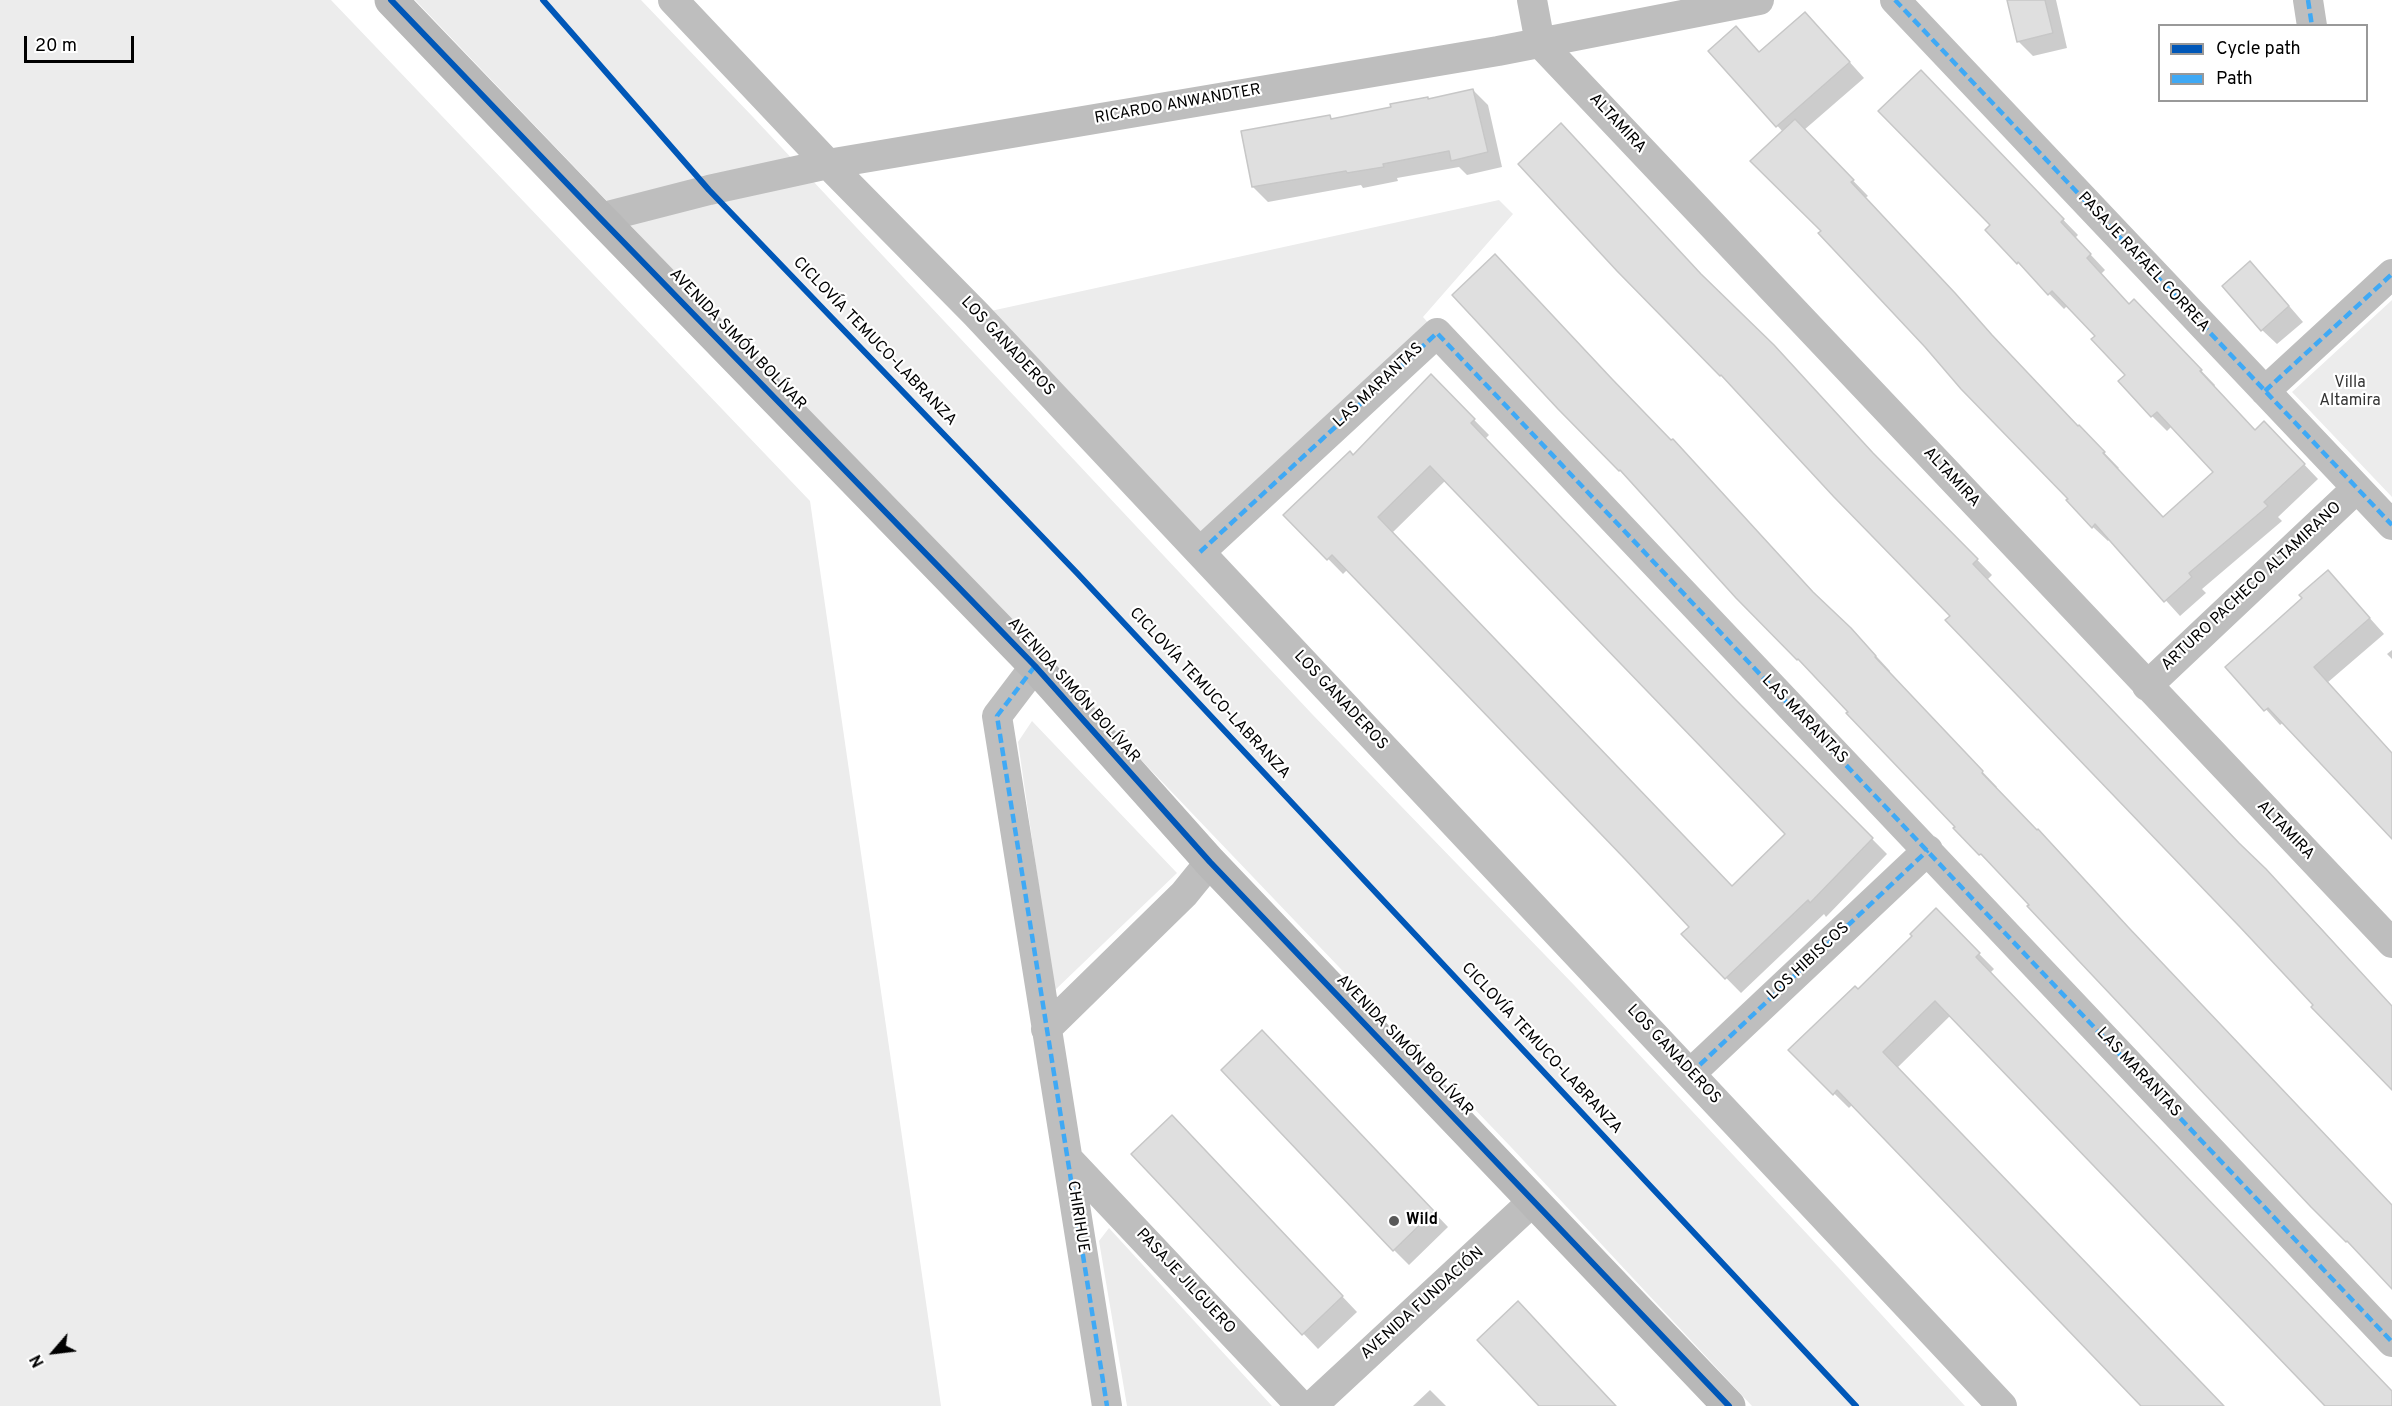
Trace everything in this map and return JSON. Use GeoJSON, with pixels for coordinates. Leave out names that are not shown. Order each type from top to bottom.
{"type":"FeatureCollection","features":[{"type":"Feature","properties":{"kind":"street","name":"AVENIDA SIMÓN BOLÍVAR"},"geometry":{"type":"LineString","coordinates":[[391,0],[1035,666],[1210,862],[1729,1406]]}},
{"type":"Feature","properties":{"kind":"street","name":"LOS GANADEROS"},"geometry":{"type":"LineString","coordinates":[[673,0],[828,165],[976,314],[2002,1406]]}},
{"type":"Feature","properties":{"kind":"street"},"geometry":{"type":"LineString","coordinates":[[1532,0],[1540,43]]}},
{"type":"Feature","properties":{"kind":"street","name":"RICARDO ANWANDTER"},"geometry":{"type":"LineString","coordinates":[[600,218],[709,190],[828,165],[1540,43],[1759,0]]}},
{"type":"Feature","properties":{"kind":"street","name":"PASAJE RAFAEL CORREA"},"geometry":{"type":"LineString","coordinates":[[1895,0],[2392,525]]}},
{"type":"Feature","properties":{"kind":"street"},"geometry":{"type":"LineString","coordinates":[[2308,0],[2312,24]]}},
{"type":"Feature","properties":{"kind":"street","name":"ALTAMIRA"},"geometry":{"type":"LineString","coordinates":[[1540,43],[2392,943]]}},
{"type":"Feature","properties":{"kind":"street"},"geometry":{"type":"LineString","coordinates":[[2265,391],[2392,274]]}},
{"type":"Feature","properties":{"kind":"street","name":"LAS MARANTAS"},"geometry":{"type":"LineString","coordinates":[[1200,552],[1437,333],[2392,1342]]}},
{"type":"Feature","properties":{"kind":"street","name":"ARTURO PACHECO ALTAMIRANO"},"geometry":{"type":"LineString","coordinates":[[2147,686],[2357,488]]}},
{"type":"Feature","properties":{"kind":"street","name":"CHIRIHUE"},"geometry":{"type":"LineString","coordinates":[[1035,666],[997,716],[1107,1406]]}},
{"type":"Feature","properties":{"kind":"street","name":"LOS HIBISCOS"},"geometry":{"type":"LineString","coordinates":[[1690,1074],[1928,850]]}},
{"type":"Feature","properties":{"kind":"street"},"geometry":{"type":"LineString","coordinates":[[1046,1029],[1184,894],[1210,862]]}},
{"type":"Feature","properties":{"kind":"street","name":"PASAJE JILGUERO"},"geometry":{"type":"LineString","coordinates":[[1068,1159],[1301,1406]]}},
{"type":"Feature","properties":{"kind":"street","name":"AVENIDA FUNDACIÓN"},"geometry":{"type":"LineString","coordinates":[[1312,1406],[1533,1200]]}},
{"type":"Feature","properties":{"kind":"green space"},"geometry":{"type":"Polygon","coordinates":[[[0,0],[331,0],[810,501],[941,1406],[0,1406],[0,0]]]}},
{"type":"Feature","properties":{"kind":"green space"},"geometry":{"type":"Polygon","coordinates":[[[415,0],[641,0],[1312,714],[1574,985],[1965,1406],[1752,1406],[1510,1146],[415,0]]]}},
{"type":"Feature","properties":{"kind":"green space"},"geometry":{"type":"Polygon","coordinates":[[[1499,200],[1513,214],[1423,317],[1437,333],[1200,552],[977,314],[1499,200]]]}},
{"type":"Feature","properties":{"kind":"green space","name":"Villa Altamira"},"geometry":{"type":"Polygon","coordinates":[[[2392,300],[2392,497],[2292,392],[2392,300]]]}},
{"type":"Feature","properties":{"kind":"green space"},"geometry":{"type":"Polygon","coordinates":[[[1032,721],[1177,873],[1054,991],[1018,742],[1032,721]]]}},
{"type":"Feature","properties":{"kind":"green space"},"geometry":{"type":"Polygon","coordinates":[[[1109,1228],[1272,1406],[1127,1406],[1099,1241],[1109,1228]]]}},
{"type":"Feature","properties":{"kind":"building"},"geometry":{"type":"Polygon","coordinates":[[[2007,0],[2045,0],[2053,33],[2017,42],[2007,0]]]}},
{"type":"Feature","properties":{"kind":"building"},"geometry":{"type":"Polygon","coordinates":[[[1805,12],[1850,62],[1776,127],[1708,51],[1736,26],[1759,52],[1805,12]]]}},
{"type":"Feature","properties":{"kind":"building"},"geometry":{"type":"Polygon","coordinates":[[[1921,70],[2064,219],[2061,222],[2091,254],[2087,258],[2129,304],[2134,299],[2255,430],[2264,421],[2305,464],[2264,502],[2268,506],[2189,573],[2192,577],[2164,602],[2095,524],[2092,528],[2066,500],[2068,499],[1961,389],[1925,347],[1818,233],[1821,231],[1750,161],[1795,119],[1854,180],[1851,182],[1992,335],[2105,452],[2103,453],[2163,517],[2213,472],[2157,412],[2151,417],[2118,381],[2125,375],[2091,339],[2095,336],[2052,291],[2048,295],[2018,262],[2017,264],[1985,230],[1990,225],[1878,111],[1921,70]]]}},
{"type":"Feature","properties":{"kind":"building"},"geometry":{"type":"Polygon","coordinates":[[[1473,89],[1488,152],[1451,161],[1449,151],[1383,164],[1384,167],[1252,187],[1241,131],[1330,115],[1331,119],[1391,107],[1390,104],[1428,97],[1428,99],[1473,89]]]}},
{"type":"Feature","properties":{"kind":"building"},"geometry":{"type":"Polygon","coordinates":[[[1561,123],[1701,274],[1774,345],[1873,453],[1978,559],[1973,564],[2266,869],[2392,1006],[2392,1090],[2311,1007],[2313,1005],[2239,926],[1945,620],[1950,616],[1834,497],[1721,375],[1617,271],[1518,164],[1561,123]]]}},
{"type":"Feature","properties":{"kind":"building"},"geometry":{"type":"Polygon","coordinates":[[[1495,254],[1612,379],[1671,440],[1673,439],[1813,592],[1851,628],[1875,657],[1983,771],[1982,773],[2038,829],[2392,1205],[2392,1289],[2311,1207],[2027,906],[2029,905],[1981,854],[1979,855],[1953,828],[1955,827],[1846,713],[1848,712],[1736,598],[1620,470],[1558,409],[1452,295],[1495,254]]]}},
{"type":"Feature","properties":{"kind":"building"},"geometry":{"type":"Polygon","coordinates":[[[2250,261],[2289,306],[2261,331],[2222,286],[2250,261]]]}},
{"type":"Feature","properties":{"kind":"building"},"geometry":{"type":"Polygon","coordinates":[[[1431,374],[1475,419],[1471,423],[1735,699],[1873,838],[1810,903],[1808,900],[1725,979],[1681,934],[1689,927],[1625,859],[1332,555],[1327,560],[1283,515],[1350,451],[1353,455],[1431,374]],[[1430,466],[1378,517],[1732,886],[1785,834],[1430,466]]]}},
{"type":"Feature","properties":{"kind":"building"},"geometry":{"type":"Polygon","coordinates":[[[2328,570],[2370,618],[2314,667],[2392,753],[2392,839],[2268,708],[2264,711],[2225,667],[2302,598],[2299,595],[2328,570]]]}},
{"type":"Feature","properties":{"kind":"building"},"geometry":{"type":"Polygon","coordinates":[[[1936,908],[1980,953],[1976,957],[2392,1391],[2392,1406],[2325,1406],[1935,1001],[1883,1052],[2224,1406],[2141,1406],[1837,1090],[1833,1095],[1788,1050],[1855,986],[1858,989],[1912,936],[1910,934],[1936,908]]]}},
{"type":"Feature","properties":{"kind":"building"},"geometry":{"type":"Polygon","coordinates":[[[1262,1030],[1434,1211],[1393,1251],[1221,1070],[1262,1030]]]}},
{"type":"Feature","properties":{"kind":"building"},"geometry":{"type":"Polygon","coordinates":[[[1172,1115],[1343,1296],[1302,1335],[1131,1154],[1172,1115]]]}},
{"type":"Feature","properties":{"kind":"building"},"geometry":{"type":"Polygon","coordinates":[[[1518,1301],[1616,1406],[1539,1406],[1477,1340],[1518,1301]]]}},
{"type":"Feature","properties":{"kind":"marked path"},"geometry":{"type":"LineString","coordinates":[[1895,0],[2392,525]]}},
{"type":"Feature","properties":{"kind":"marked path"},"geometry":{"type":"LineString","coordinates":[[2308,0],[2312,24]]}},
{"type":"Feature","properties":{"kind":"marked path"},"geometry":{"type":"LineString","coordinates":[[2265,391],[2392,274]]}},
{"type":"Feature","properties":{"kind":"marked path"},"geometry":{"type":"LineString","coordinates":[[1200,552],[1437,333],[2392,1342]]}},
{"type":"Feature","properties":{"kind":"marked path"},"geometry":{"type":"LineString","coordinates":[[1035,666],[997,716],[1107,1406]]}},
{"type":"Feature","properties":{"kind":"marked path"},"geometry":{"type":"LineString","coordinates":[[1690,1074],[1928,850]]}},
{"type":"Feature","properties":{"kind":"cycle path"},"geometry":{"type":"LineString","coordinates":[[391,0],[1035,666],[1210,862],[1729,1406]]}},
{"type":"Feature","properties":{"kind":"cycle path","name":"CICLOVÍA TEMUCO-LABRANZA"},"geometry":{"type":"LineString","coordinates":[[543,0],[709,190],[1077,573],[1856,1406]]}},
{"type":"Feature","properties":{"kind":"place","name":"Wild"},"geometry":{"type":"Point","coordinates":[1394,1221]}}]}
